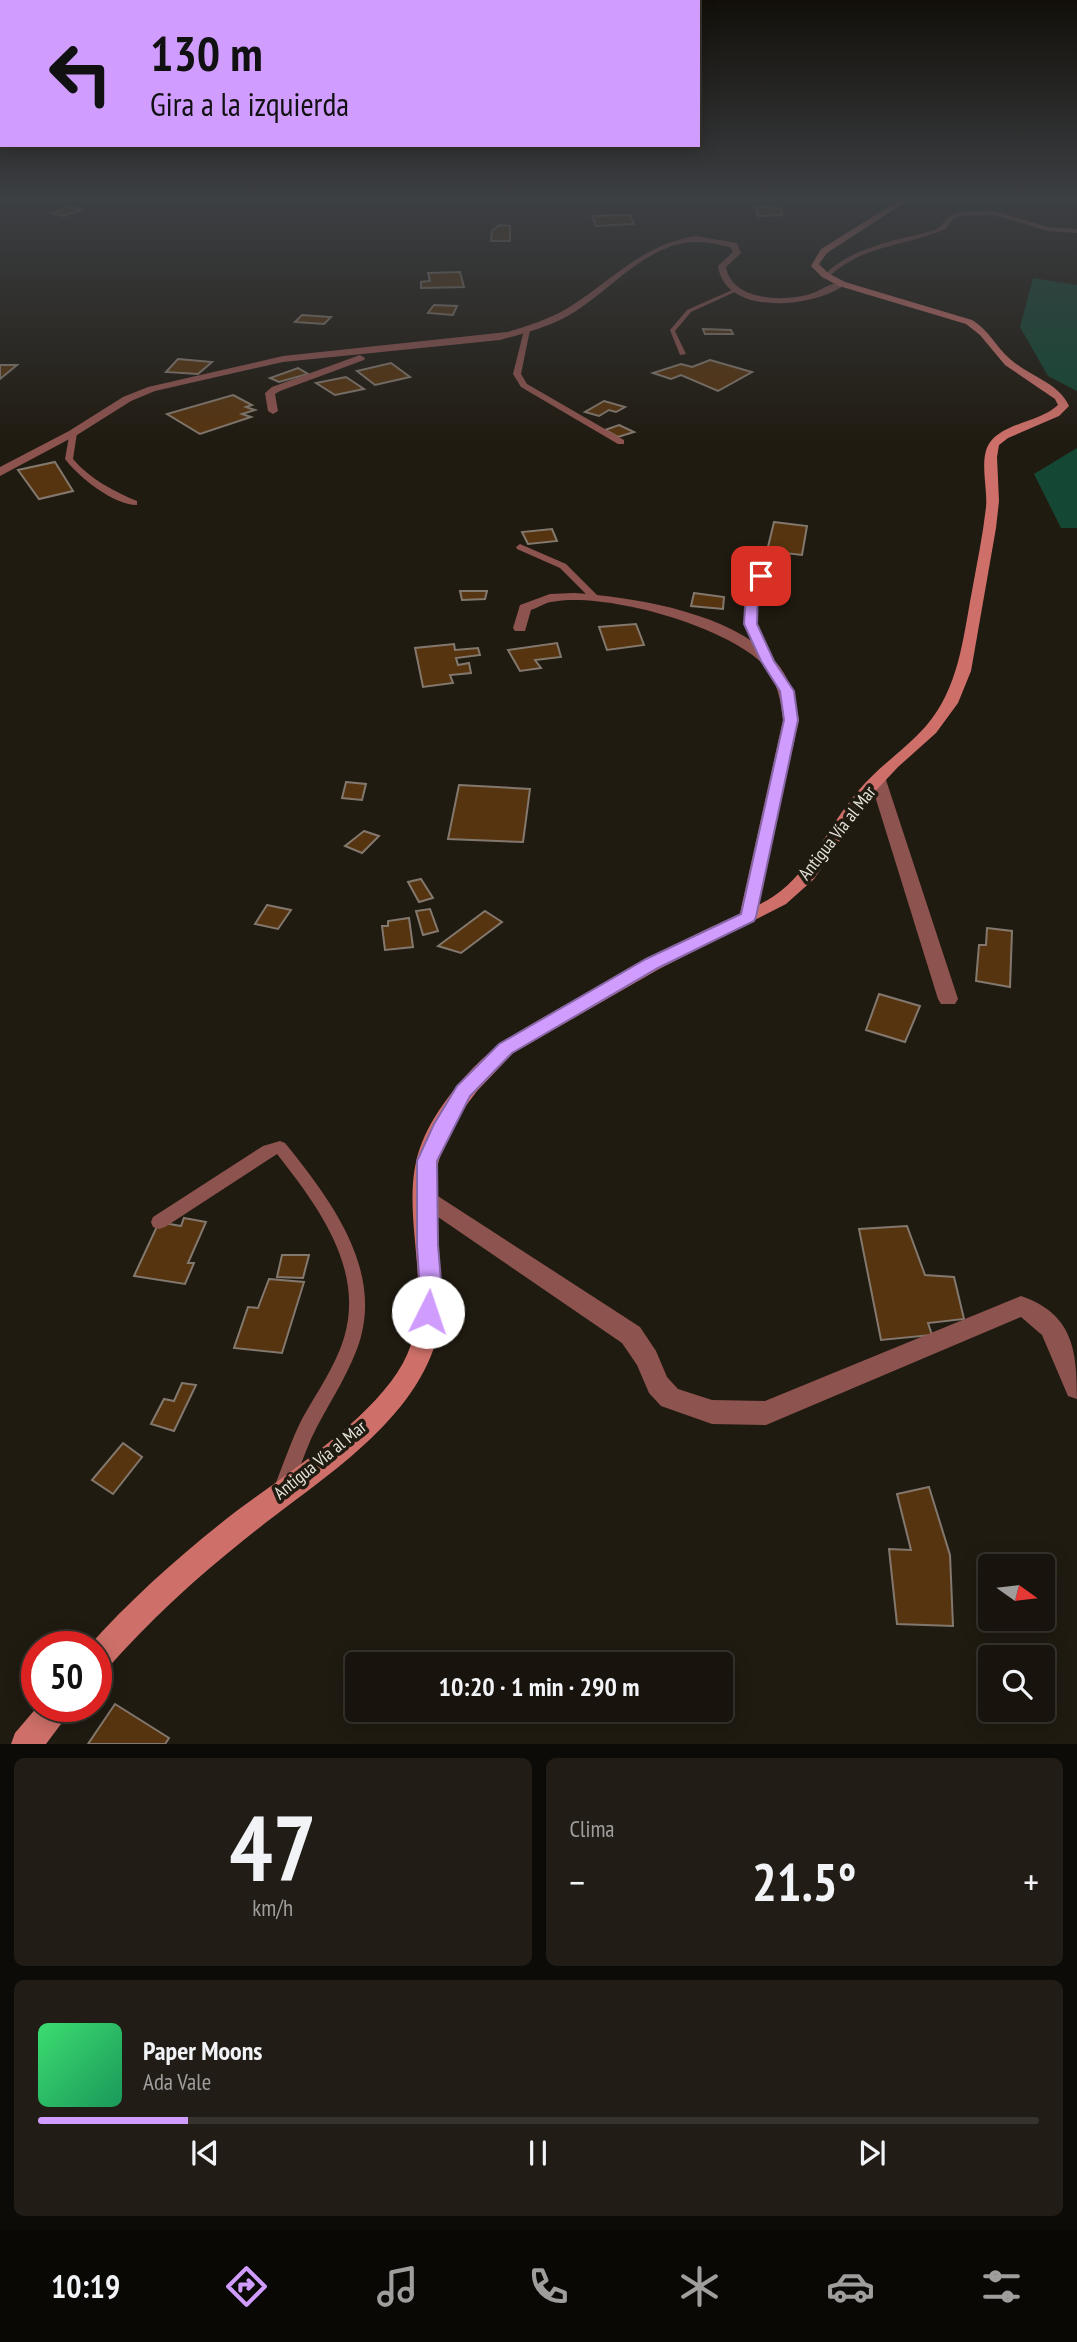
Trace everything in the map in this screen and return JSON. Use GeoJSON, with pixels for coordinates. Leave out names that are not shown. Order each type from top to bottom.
{"type":"FeatureCollection","features":[{"type":"Feature","properties":{"kind":"main road","name":"Antigua Vía al Mar"},"geometry":{"type":"LineString","coordinates":[[112,1644],[211,1548],[346,1443],[397,1393],[421,1352],[431,1293],[427,1161],[443,1124],[463,1091],[506,1048],[652,964],[780,900],[808,875],[863,796],[931,730],[950,704],[964,671],[993,501],[991,457],[994,444],[1016,429],[1055,414],[1063,406],[1060,397],[1003,358],[982,330],[970,322],[945,312],[833,281]]}},
{"type":"Feature","properties":{"kind":"main road"},"geometry":{"type":"LineString","coordinates":[[26,1744],[44,1722]]}},
{"type":"Feature","properties":{"kind":"street"},"geometry":{"type":"LineString","coordinates":[[0,472],[73,433],[127,399],[152,389],[283,359],[500,337],[527,330],[578,306],[611,280]]}},
{"type":"Feature","properties":{"kind":"street"},"geometry":{"type":"LineString","coordinates":[[724,280],[734,290],[756,297],[786,301],[808,298],[833,281]]}},
{"type":"Feature","properties":{"kind":"street"},"geometry":{"type":"LineString","coordinates":[[273,411],[270,393],[276,389],[386,348]]}},
{"type":"Feature","properties":{"kind":"street"},"geometry":{"type":"LineString","coordinates":[[520,628],[525,608],[549,598],[596,599],[646,605],[736,638],[768,661],[787,691],[791,720],[748,917]]}},
{"type":"Feature","properties":{"kind":"street"},"geometry":{"type":"LineString","coordinates":[[878,780],[948,999]]}},
{"type":"Feature","properties":{"kind":"street"},"geometry":{"type":"LineString","coordinates":[[427,1198],[631,1335],[647,1359],[658,1385],[670,1398],[712,1412],[766,1413],[1021,1307],[1035,1309],[1047,1321],[1077,1388]]}},
{"type":"Feature","properties":{"kind":"lane"},"geometry":{"type":"LineString","coordinates":[[682,354],[672,331],[689,311],[734,290]]}},
{"type":"Feature","properties":{"kind":"lane"},"geometry":{"type":"LineString","coordinates":[[527,330],[517,374],[524,385],[621,442]]}},
{"type":"Feature","properties":{"kind":"lane"},"geometry":{"type":"LineString","coordinates":[[73,433],[69,459],[74,466],[103,490],[134,503]]}},
{"type":"Feature","properties":{"kind":"lane"},"geometry":{"type":"LineString","coordinates":[[520,547],[563,566],[596,599]]}},
{"type":"Feature","properties":{"kind":"lane"},"geometry":{"type":"LineString","coordinates":[[768,661],[751,624],[752,590],[770,562]]}},
{"type":"Feature","properties":{"kind":"lane"},"geometry":{"type":"LineString","coordinates":[[159,1222],[268,1150],[281,1147],[327,1212],[350,1255],[357,1292],[356,1325],[342,1363],[307,1428],[281,1492]]}},
{"type":"Feature","properties":{"kind":"green space"},"geometry":{"type":"Polygon","coordinates":[[[1032,280],[1077,285],[1077,391],[1048,376],[1020,327],[1032,280]]]}},
{"type":"Feature","properties":{"kind":"green space"},"geometry":{"type":"Polygon","coordinates":[[[1077,448],[1077,528],[1061,528],[1034,474],[1077,448]]]}},
{"type":"Feature","properties":{"kind":"building"},"geometry":{"type":"Polygon","coordinates":[[[462,280],[464,287],[421,288],[421,282],[462,280]]]}},
{"type":"Feature","properties":{"kind":"building"},"geometry":{"type":"Polygon","coordinates":[[[434,305],[457,306],[453,315],[428,313],[434,305]]]}},
{"type":"Feature","properties":{"kind":"building"},"geometry":{"type":"Polygon","coordinates":[[[302,315],[331,317],[324,324],[295,322],[302,315]]]}},
{"type":"Feature","properties":{"kind":"building"},"geometry":{"type":"Polygon","coordinates":[[[703,329],[731,330],[733,334],[705,334],[703,329]]]}},
{"type":"Feature","properties":{"kind":"building"},"geometry":{"type":"Polygon","coordinates":[[[178,359],[212,362],[198,374],[166,372],[178,359]]]}},
{"type":"Feature","properties":{"kind":"building"},"geometry":{"type":"Polygon","coordinates":[[[710,360],[752,372],[718,391],[681,375],[671,379],[653,373],[681,364],[692,367],[710,360]]]}},
{"type":"Feature","properties":{"kind":"building"},"geometry":{"type":"Polygon","coordinates":[[[391,363],[410,377],[375,385],[357,371],[391,363]]]}},
{"type":"Feature","properties":{"kind":"building"},"geometry":{"type":"Polygon","coordinates":[[[0,365],[17,365],[0,379],[0,365]]]}},
{"type":"Feature","properties":{"kind":"building"},"geometry":{"type":"Polygon","coordinates":[[[298,368],[308,374],[279,382],[270,378],[298,368]]]}},
{"type":"Feature","properties":{"kind":"building"},"geometry":{"type":"Polygon","coordinates":[[[346,377],[364,389],[335,395],[316,383],[346,377]]]}},
{"type":"Feature","properties":{"kind":"building"},"geometry":{"type":"Polygon","coordinates":[[[233,395],[252,405],[246,407],[255,410],[242,414],[251,417],[200,434],[167,414],[233,395]]]}},
{"type":"Feature","properties":{"kind":"building"},"geometry":{"type":"Polygon","coordinates":[[[604,401],[625,407],[616,412],[609,410],[599,416],[585,412],[604,401]]]}},
{"type":"Feature","properties":{"kind":"building"},"geometry":{"type":"Polygon","coordinates":[[[619,425],[634,432],[618,437],[605,430],[619,425]]]}},
{"type":"Feature","properties":{"kind":"building"},"geometry":{"type":"Polygon","coordinates":[[[55,462],[73,491],[39,499],[18,470],[55,462]]]}},
{"type":"Feature","properties":{"kind":"building"},"geometry":{"type":"Polygon","coordinates":[[[774,522],[807,526],[802,555],[767,551],[774,522]]]}},
{"type":"Feature","properties":{"kind":"building"},"geometry":{"type":"Polygon","coordinates":[[[552,529],[557,541],[528,544],[522,532],[552,529]]]}},
{"type":"Feature","properties":{"kind":"building"},"geometry":{"type":"Polygon","coordinates":[[[460,591],[487,591],[485,599],[462,600],[460,591]]]}},
{"type":"Feature","properties":{"kind":"building"},"geometry":{"type":"Polygon","coordinates":[[[694,593],[724,597],[723,609],[691,606],[694,593]]]}},
{"type":"Feature","properties":{"kind":"building"},"geometry":{"type":"Polygon","coordinates":[[[636,624],[644,645],[607,650],[599,627],[636,624]]]}},
{"type":"Feature","properties":{"kind":"building"},"geometry":{"type":"Polygon","coordinates":[[[557,643],[561,657],[535,660],[541,668],[520,671],[508,650],[557,643]]]}},
{"type":"Feature","properties":{"kind":"building"},"geometry":{"type":"Polygon","coordinates":[[[454,644],[455,650],[478,648],[480,655],[456,658],[458,665],[469,663],[471,673],[450,675],[453,683],[423,687],[415,648],[454,644]]]}},
{"type":"Feature","properties":{"kind":"building"},"geometry":{"type":"Polygon","coordinates":[[[346,782],[366,784],[362,800],[342,798],[346,782]]]}},
{"type":"Feature","properties":{"kind":"building"},"geometry":{"type":"Polygon","coordinates":[[[459,785],[530,789],[523,842],[448,839],[459,785]]]}},
{"type":"Feature","properties":{"kind":"building"},"geometry":{"type":"Polygon","coordinates":[[[364,831],[379,836],[362,853],[345,846],[364,831]]]}},
{"type":"Feature","properties":{"kind":"building"},"geometry":{"type":"Polygon","coordinates":[[[421,879],[433,898],[419,902],[408,882],[421,879]]]}},
{"type":"Feature","properties":{"kind":"building"},"geometry":{"type":"Polygon","coordinates":[[[267,905],[291,910],[278,929],[255,924],[267,905]]]}},
{"type":"Feature","properties":{"kind":"building"},"geometry":{"type":"Polygon","coordinates":[[[430,909],[438,931],[423,935],[416,911],[430,909]]]}},
{"type":"Feature","properties":{"kind":"building"},"geometry":{"type":"Polygon","coordinates":[[[485,911],[502,922],[461,953],[438,946],[485,911]]]}},
{"type":"Feature","properties":{"kind":"building"},"geometry":{"type":"Polygon","coordinates":[[[409,918],[413,947],[385,950],[382,926],[388,926],[388,921],[409,918]]]}},
{"type":"Feature","properties":{"kind":"building"},"geometry":{"type":"Polygon","coordinates":[[[987,928],[1012,931],[1010,987],[976,981],[979,945],[986,945],[987,928]]]}},
{"type":"Feature","properties":{"kind":"building"},"geometry":{"type":"Polygon","coordinates":[[[879,994],[920,1006],[905,1042],[866,1030],[879,994]]]}},
{"type":"Feature","properties":{"kind":"building"},"geometry":{"type":"Polygon","coordinates":[[[184,1218],[206,1222],[188,1263],[194,1263],[185,1284],[134,1276],[159,1222],[181,1226],[184,1218]]]}},
{"type":"Feature","properties":{"kind":"building"},"geometry":{"type":"Polygon","coordinates":[[[907,1226],[925,1275],[954,1277],[964,1319],[928,1323],[932,1335],[881,1340],[859,1229],[907,1226]]]}},
{"type":"Feature","properties":{"kind":"building"},"geometry":{"type":"Polygon","coordinates":[[[282,1255],[309,1255],[303,1278],[277,1277],[282,1255]]]}},
{"type":"Feature","properties":{"kind":"building"},"geometry":{"type":"Polygon","coordinates":[[[269,1279],[304,1282],[282,1353],[234,1348],[248,1307],[258,1308],[269,1279]]]}},
{"type":"Feature","properties":{"kind":"building"},"geometry":{"type":"Polygon","coordinates":[[[182,1383],[196,1385],[174,1431],[151,1424],[164,1399],[174,1401],[182,1383]]]}},
{"type":"Feature","properties":{"kind":"building"},"geometry":{"type":"Polygon","coordinates":[[[123,1443],[142,1457],[113,1494],[92,1480],[123,1443]]]}},
{"type":"Feature","properties":{"kind":"building"},"geometry":{"type":"Polygon","coordinates":[[[929,1487],[950,1555],[953,1626],[897,1624],[889,1549],[911,1550],[897,1494],[929,1487]]]}},
{"type":"Feature","properties":{"kind":"building"},"geometry":{"type":"Polygon","coordinates":[[[115,1704],[169,1738],[165,1744],[88,1744],[103,1722],[112,1722],[112,1708],[115,1704]]]}},
{"type":"Feature","properties":{"kind":"route"},"geometry":{"type":"LineString","coordinates":[[428,1312],[431,1293],[427,1245],[427,1161],[443,1124],[463,1091],[485,1066],[506,1048],[652,964],[748,917],[791,720],[787,691],[768,661],[751,624],[752,590],[761,576]]}}]}
